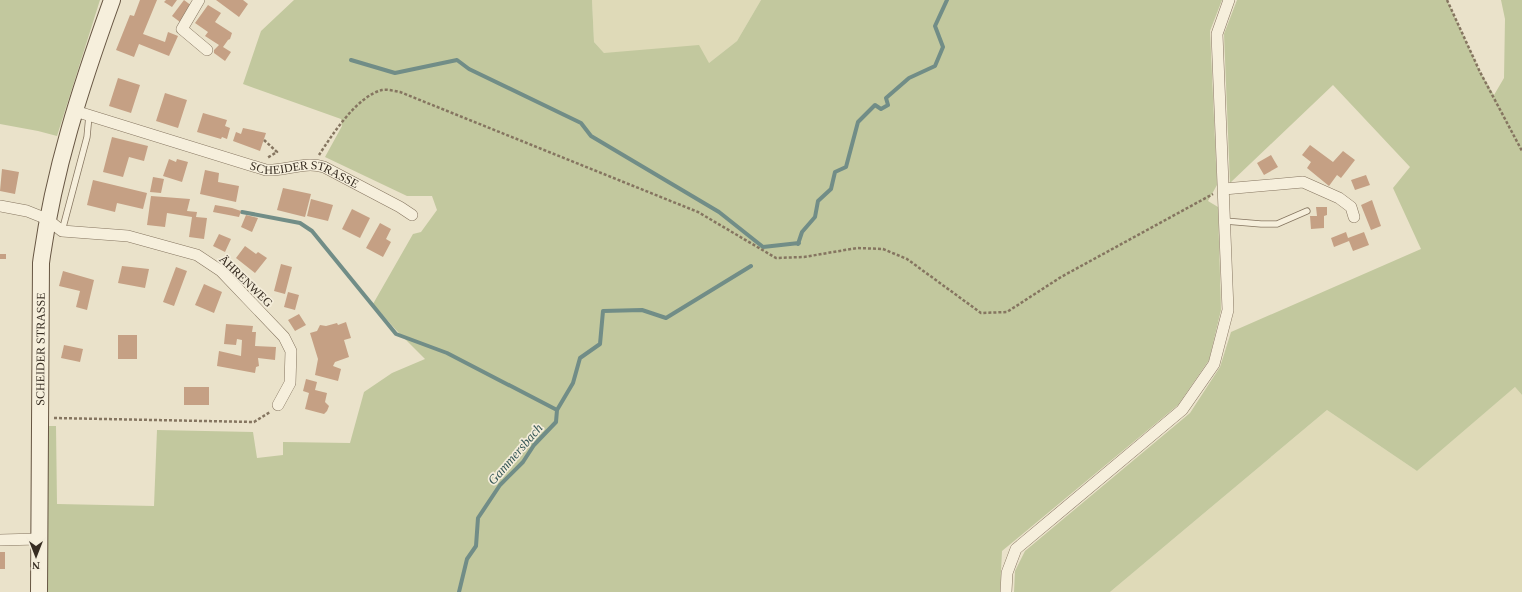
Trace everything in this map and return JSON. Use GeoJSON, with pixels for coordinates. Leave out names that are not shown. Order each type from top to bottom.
{"type":"FeatureCollection","features":[{"type":"Feature","properties":{"kind":"main road","name":"SCHEIDER STRASSE"},"geometry":{"type":"LineString","coordinates":[[39,592],[40,281],[47,219],[62,152],[82,113],[86,73],[112,0]]}},
{"type":"Feature","properties":{"kind":"street"},"geometry":{"type":"LineString","coordinates":[[199,0],[182,29],[206,50]]}},
{"type":"Feature","properties":{"kind":"street"},"geometry":{"type":"LineString","coordinates":[[1006,592],[1007,573],[1016,549],[1182,410],[1214,364],[1228,310],[1217,34],[1229,0]]}},
{"type":"Feature","properties":{"kind":"street","name":"SCHEIDER STRASSE"},"geometry":{"type":"LineString","coordinates":[[82,113],[248,166],[276,171],[313,164],[324,167],[393,203],[412,215]]}},
{"type":"Feature","properties":{"kind":"street"},"geometry":{"type":"LineString","coordinates":[[1224,189],[1303,182],[1339,198],[1350,207],[1354,216]]}},
{"type":"Feature","properties":{"kind":"street"},"geometry":{"type":"LineString","coordinates":[[0,206],[27,211],[47,219],[62,231]]}},
{"type":"Feature","properties":{"kind":"street","name":"ÄHRENWEG"},"geometry":{"type":"LineString","coordinates":[[62,231],[128,236],[197,255],[221,271],[284,337],[291,351],[290,383],[278,405]]}},
{"type":"Feature","properties":{"kind":"street"},"geometry":{"type":"LineString","coordinates":[[0,540],[38,539]]}},
{"type":"Feature","properties":{"kind":"lane"},"geometry":{"type":"LineString","coordinates":[[62,231],[87,137],[82,113]]}},
{"type":"Feature","properties":{"kind":"lane"},"geometry":{"type":"LineString","coordinates":[[1225,221],[1277,224],[1306,211]]}},
{"type":"Feature","properties":{"kind":"path"},"geometry":{"type":"LineString","coordinates":[[1447,0],[1480,72],[1522,151]]}},
{"type":"Feature","properties":{"kind":"path"},"geometry":{"type":"LineString","coordinates":[[313,164],[341,122],[371,93],[384,89],[400,92],[698,212],[776,258],[797,258],[857,248],[883,249],[907,259],[981,314],[1007,312],[1061,276],[1224,189]]}},
{"type":"Feature","properties":{"kind":"path"},"geometry":{"type":"LineString","coordinates":[[248,166],[276,153],[276,151],[264,140]]}},
{"type":"Feature","properties":{"kind":"path"},"geometry":{"type":"LineString","coordinates":[[40,418],[254,422],[265,416],[278,405]]}},
{"type":"Feature","properties":{"kind":"shaded area"},"geometry":{"type":"Polygon","coordinates":[[[592,0],[761,0],[737,41],[709,63],[604,53],[594,42],[592,0]]]}},
{"type":"Feature","properties":{"kind":"shaded area"},"geometry":{"type":"Polygon","coordinates":[[[1515,387],[1522,395],[1522,592],[1110,592],[1327,410],[1417,471],[1515,387]]]}},
{"type":"Feature","properties":{"kind":"green space"},"geometry":{"type":"Polygon","coordinates":[[[0,0],[100,0],[57,136],[0,124],[0,0]]]}},
{"type":"Feature","properties":{"kind":"green space"},"geometry":{"type":"Polygon","coordinates":[[[294,0],[592,0],[594,42],[604,53],[699,45],[709,63],[737,41],[761,0],[1222,0],[1210,31],[1217,185],[1208,201],[1218,207],[1221,310],[1209,360],[1178,405],[1002,551],[1000,592],[48,592],[47,426],[56,426],[57,504],[154,506],[157,430],[253,432],[257,458],[283,455],[283,442],[350,443],[364,392],[392,373],[425,359],[373,304],[413,234],[421,232],[437,210],[432,196],[407,196],[325,157],[342,126],[341,119],[243,84],[261,31],[294,0]]]}},
{"type":"Feature","properties":{"kind":"green space"},"geometry":{"type":"Polygon","coordinates":[[[1237,0],[1447,0],[1480,72],[1494,95],[1504,78],[1505,19],[1501,0],[1522,0],[1522,395],[1515,387],[1417,471],[1327,410],[1110,592],[1014,592],[1015,571],[1025,551],[1190,413],[1220,367],[1231,332],[1421,249],[1393,188],[1410,167],[1333,85],[1230,183],[1224,34],[1237,0]]]}},
{"type":"Feature","properties":{"kind":"building"},"geometry":{"type":"Polygon","coordinates":[[[140,0],[157,0],[143,34],[165,42],[168,32],[178,36],[169,56],[139,44],[134,57],[116,50],[130,15],[134,16],[140,0]]]}},
{"type":"Feature","properties":{"kind":"building"},"geometry":{"type":"Polygon","coordinates":[[[166,0],[177,0],[172,7],[164,2],[166,0]]]}},
{"type":"Feature","properties":{"kind":"building"},"geometry":{"type":"Polygon","coordinates":[[[184,0],[192,6],[180,22],[172,16],[184,0]]]}},
{"type":"Feature","properties":{"kind":"building"},"geometry":{"type":"Polygon","coordinates":[[[216,0],[243,0],[248,4],[239,17],[216,0]]]}},
{"type":"Feature","properties":{"kind":"building"},"geometry":{"type":"Polygon","coordinates":[[[208,5],[221,13],[215,22],[232,33],[230,39],[223,47],[231,52],[225,61],[214,53],[214,50],[219,45],[205,36],[208,32],[195,23],[208,5]]]}},
{"type":"Feature","properties":{"kind":"building"},"geometry":{"type":"Polygon","coordinates":[[[118,78],[140,85],[131,113],[109,106],[118,78]]]}},
{"type":"Feature","properties":{"kind":"building"},"geometry":{"type":"Polygon","coordinates":[[[165,93],[187,100],[178,128],[156,121],[165,93]]]}},
{"type":"Feature","properties":{"kind":"building"},"geometry":{"type":"Polygon","coordinates":[[[203,113],[227,120],[225,126],[230,128],[227,139],[222,137],[221,139],[197,132],[203,113]]]}},
{"type":"Feature","properties":{"kind":"building"},"geometry":{"type":"Polygon","coordinates":[[[243,128],[266,133],[260,151],[233,141],[236,132],[241,134],[243,128]]]}},
{"type":"Feature","properties":{"kind":"building"},"geometry":{"type":"Polygon","coordinates":[[[112,137],[148,146],[144,161],[129,157],[123,177],[103,172],[112,137]]]}},
{"type":"Feature","properties":{"kind":"building"},"geometry":{"type":"Polygon","coordinates":[[[1310,145],[1333,162],[1343,151],[1355,160],[1341,178],[1337,175],[1329,186],[1307,168],[1311,162],[1302,155],[1310,145]]]}},
{"type":"Feature","properties":{"kind":"building"},"geometry":{"type":"Polygon","coordinates":[[[1271,155],[1278,167],[1264,175],[1257,163],[1271,155]]]}},
{"type":"Feature","properties":{"kind":"building"},"geometry":{"type":"Polygon","coordinates":[[[169,159],[176,162],[177,159],[188,162],[182,182],[163,176],[169,159]]]}},
{"type":"Feature","properties":{"kind":"building"},"geometry":{"type":"Polygon","coordinates":[[[2,169],[19,172],[15,194],[0,191],[2,169]]]}},
{"type":"Feature","properties":{"kind":"building"},"geometry":{"type":"Polygon","coordinates":[[[205,170],[219,173],[218,182],[239,186],[236,202],[200,194],[205,170]]]}},
{"type":"Feature","properties":{"kind":"building"},"geometry":{"type":"Polygon","coordinates":[[[1366,175],[1370,185],[1355,190],[1351,180],[1366,175]]]}},
{"type":"Feature","properties":{"kind":"building"},"geometry":{"type":"Polygon","coordinates":[[[153,177],[164,179],[161,193],[150,192],[153,177]]]}},
{"type":"Feature","properties":{"kind":"building"},"geometry":{"type":"Polygon","coordinates":[[[93,180],[147,193],[143,209],[117,203],[115,212],[87,205],[93,180]]]}},
{"type":"Feature","properties":{"kind":"building"},"geometry":{"type":"Polygon","coordinates":[[[283,188],[311,194],[305,217],[277,210],[283,188]]]}},
{"type":"Feature","properties":{"kind":"building"},"geometry":{"type":"Polygon","coordinates":[[[151,196],[190,199],[187,211],[197,212],[196,217],[207,218],[204,239],[189,237],[192,217],[167,213],[165,227],[147,225],[151,196]]]}},
{"type":"Feature","properties":{"kind":"building"},"geometry":{"type":"Polygon","coordinates":[[[311,199],[333,205],[328,221],[307,216],[311,199]]]}},
{"type":"Feature","properties":{"kind":"building"},"geometry":{"type":"Polygon","coordinates":[[[1372,200],[1381,226],[1371,230],[1361,205],[1372,200]]]}},
{"type":"Feature","properties":{"kind":"building"},"geometry":{"type":"Polygon","coordinates":[[[215,205],[241,211],[239,217],[213,212],[215,205]]]}},
{"type":"Feature","properties":{"kind":"building"},"geometry":{"type":"Polygon","coordinates":[[[1316,207],[1327,207],[1327,215],[1324,216],[1324,228],[1311,229],[1310,216],[1317,216],[1316,207]]]}},
{"type":"Feature","properties":{"kind":"building"},"geometry":{"type":"Polygon","coordinates":[[[352,209],[370,218],[360,238],[342,229],[352,209]]]}},
{"type":"Feature","properties":{"kind":"building"},"geometry":{"type":"Polygon","coordinates":[[[246,215],[258,218],[252,232],[241,227],[246,215]]]}},
{"type":"Feature","properties":{"kind":"building"},"geometry":{"type":"Polygon","coordinates":[[[380,223],[391,229],[386,239],[391,242],[383,257],[366,248],[380,223]]]}},
{"type":"Feature","properties":{"kind":"building"},"geometry":{"type":"Polygon","coordinates":[[[1346,232],[1348,238],[1364,232],[1369,245],[1353,251],[1349,241],[1334,247],[1331,238],[1346,232]]]}},
{"type":"Feature","properties":{"kind":"building"},"geometry":{"type":"Polygon","coordinates":[[[219,234],[231,239],[225,252],[213,246],[219,234]]]}},
{"type":"Feature","properties":{"kind":"building"},"geometry":{"type":"Polygon","coordinates":[[[245,246],[256,254],[258,252],[267,258],[255,273],[236,258],[245,246]]]}},
{"type":"Feature","properties":{"kind":"building"},"geometry":{"type":"Polygon","coordinates":[[[0,254],[6,254],[6,259],[0,259],[0,254]]]}},
{"type":"Feature","properties":{"kind":"building"},"geometry":{"type":"Polygon","coordinates":[[[281,264],[292,267],[285,294],[274,291],[281,264]]]}},
{"type":"Feature","properties":{"kind":"building"},"geometry":{"type":"Polygon","coordinates":[[[122,266],[149,269],[145,288],[118,283],[122,266]]]}},
{"type":"Feature","properties":{"kind":"building"},"geometry":{"type":"Polygon","coordinates":[[[176,267],[187,271],[174,306],[163,302],[176,267]]]}},
{"type":"Feature","properties":{"kind":"building"},"geometry":{"type":"Polygon","coordinates":[[[63,271],[94,280],[87,310],[76,307],[80,291],[59,286],[63,271]]]}},
{"type":"Feature","properties":{"kind":"building"},"geometry":{"type":"Polygon","coordinates":[[[204,284],[222,292],[214,313],[195,305],[204,284]]]}},
{"type":"Feature","properties":{"kind":"building"},"geometry":{"type":"Polygon","coordinates":[[[288,292],[299,295],[295,310],[284,307],[288,292]]]}},
{"type":"Feature","properties":{"kind":"building"},"geometry":{"type":"Polygon","coordinates":[[[299,314],[306,325],[295,331],[288,320],[299,314]]]}},
{"type":"Feature","properties":{"kind":"building"},"geometry":{"type":"Polygon","coordinates":[[[346,322],[351,338],[344,340],[349,357],[335,362],[333,366],[341,369],[338,381],[315,375],[318,359],[310,333],[317,331],[320,325],[326,326],[337,323],[338,325],[346,322]]]}},
{"type":"Feature","properties":{"kind":"building"},"geometry":{"type":"Polygon","coordinates":[[[226,324],[253,326],[252,332],[256,332],[255,346],[276,347],[275,360],[258,358],[259,366],[256,367],[255,373],[217,366],[219,351],[241,356],[242,340],[237,339],[236,345],[224,344],[226,324]]]}},
{"type":"Feature","properties":{"kind":"building"},"geometry":{"type":"Polygon","coordinates":[[[118,335],[137,335],[137,359],[118,359],[118,335]]]}},
{"type":"Feature","properties":{"kind":"building"},"geometry":{"type":"Polygon","coordinates":[[[64,345],[83,349],[80,362],[61,358],[64,345]]]}},
{"type":"Feature","properties":{"kind":"building"},"geometry":{"type":"Polygon","coordinates":[[[306,379],[317,382],[315,390],[327,393],[325,402],[329,406],[324,414],[305,409],[309,393],[303,391],[306,379]]]}},
{"type":"Feature","properties":{"kind":"building"},"geometry":{"type":"Polygon","coordinates":[[[184,387],[209,387],[209,405],[184,405],[184,387]]]}},
{"type":"Feature","properties":{"kind":"building"},"geometry":{"type":"Polygon","coordinates":[[[0,552],[5,552],[5,569],[0,569],[0,552]]]}},
{"type":"Feature","properties":{"kind":"waterway","name":"Gammersbach"},"geometry":{"type":"LineString","coordinates":[[798,244],[802,232],[815,217],[818,201],[831,189],[835,172],[846,167],[858,122],[875,105],[881,109],[888,105],[886,98],[909,78],[935,66],[943,47],[935,26],[947,0]]}},
{"type":"Feature","properties":{"kind":"waterway"},"geometry":{"type":"LineString","coordinates":[[351,60],[395,73],[457,60],[469,69],[581,123],[591,136],[719,212],[763,247],[799,243]]}},
{"type":"Feature","properties":{"kind":"waterway"},"geometry":{"type":"LineString","coordinates":[[242,212],[300,223],[312,231],[396,334],[447,353],[557,410]]}},
{"type":"Feature","properties":{"kind":"waterway","name":"Gammersbach"},"geometry":{"type":"LineString","coordinates":[[459,592],[467,559],[476,546],[478,518],[500,485],[523,462],[534,445],[556,422],[557,410],[573,383],[580,358],[600,344],[603,311],[642,310],[666,318],[751,266]]}}]}
